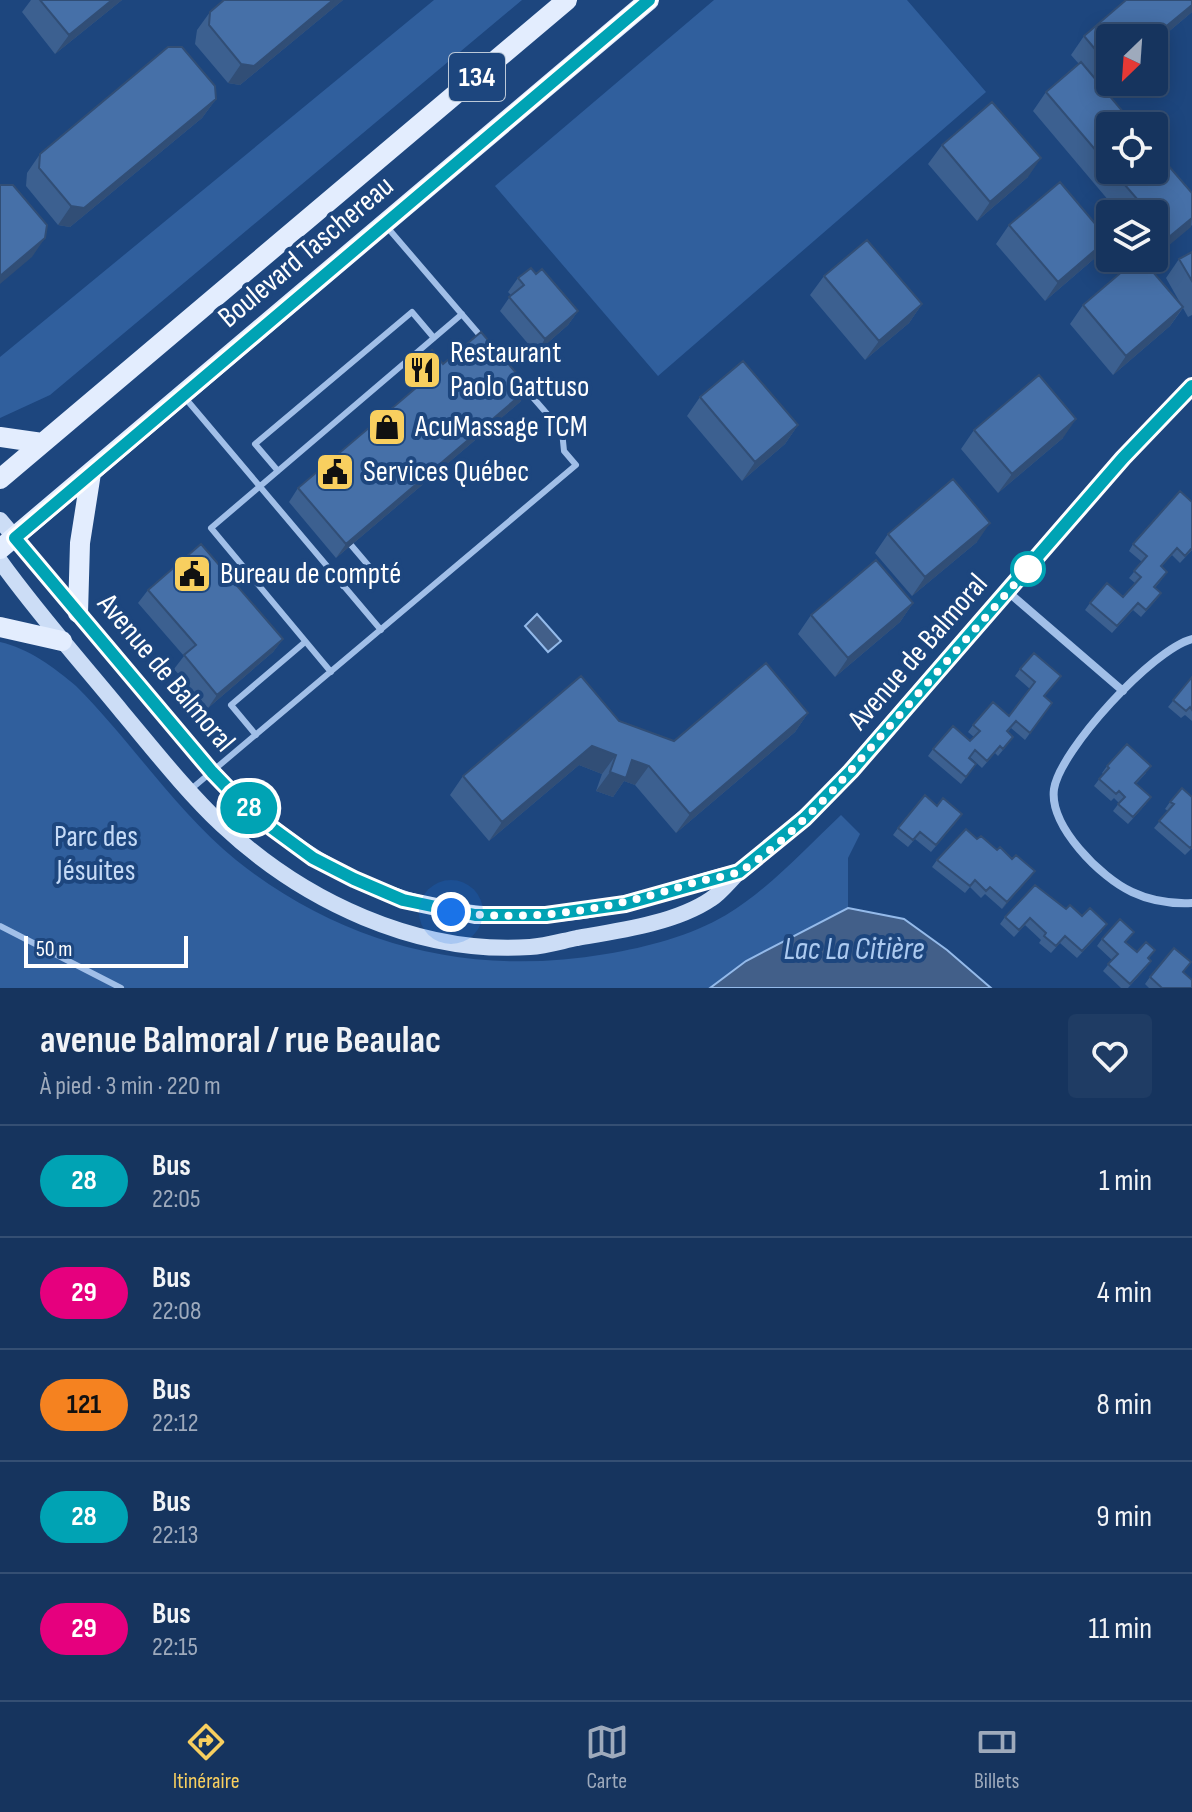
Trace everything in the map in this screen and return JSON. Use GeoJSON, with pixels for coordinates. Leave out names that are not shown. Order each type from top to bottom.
{"type":"FeatureCollection","features":[{"type":"Feature","properties":{"kind":"main road","name":"Boulevard Taschereau"},"geometry":{"type":"LineString","coordinates":[[0,479],[567,0]]}},
{"type":"Feature","properties":{"kind":"main road","name":"Boulevard Taschereau"},"geometry":{"type":"LineString","coordinates":[[7,544],[649,0]]}},
{"type":"Feature","properties":{"kind":"main road"},"geometry":{"type":"LineString","coordinates":[[0,437],[42,443]]}},
{"type":"Feature","properties":{"kind":"main road"},"geometry":{"type":"LineString","coordinates":[[78,613],[80,543],[91,473]]}},
{"type":"Feature","properties":{"kind":"main road"},"geometry":{"type":"LineString","coordinates":[[0,627],[62,641]]}},
{"type":"Feature","properties":{"kind":"street","name":"Avenue de Balmoral"},"geometry":{"type":"LineString","coordinates":[[0,561],[62,641],[190,790],[247,848],[300,885],[369,919],[446,941],[531,947],[661,920],[712,899],[829,795],[1123,458],[1192,386]]}},
{"type":"Feature","properties":{"kind":"street","name":"Avenue de Balmoral"},"geometry":{"type":"LineString","coordinates":[[0,520],[7,544],[78,613],[212,772],[259,818],[313,858],[376,889],[403,900],[451,912],[500,916],[546,915],[625,904],[739,872]]}},
{"type":"Feature","properties":{"kind":"street"},"geometry":{"type":"LineString","coordinates":[[1008,592],[1123,691]]}},
{"type":"Feature","properties":{"kind":"street"},"geometry":{"type":"LineString","coordinates":[[1192,639],[1156,659],[1123,691],[1065,761],[1054,787],[1053,803],[1071,839],[1125,888],[1153,900],[1192,903]]}},
{"type":"Feature","properties":{"kind":"lane"},"geometry":{"type":"LineString","coordinates":[[385,224],[489,346]]}},
{"type":"Feature","properties":{"kind":"lane"},"geometry":{"type":"LineString","coordinates":[[278,471],[255,444],[412,312],[434,338]]}},
{"type":"Feature","properties":{"kind":"lane"},"geometry":{"type":"LineString","coordinates":[[331,672],[211,528],[462,314]]}},
{"type":"Feature","properties":{"kind":"lane"},"geometry":{"type":"LineString","coordinates":[[190,790],[576,465],[564,451],[562,431],[516,378]]}},
{"type":"Feature","properties":{"kind":"lane"},"geometry":{"type":"LineString","coordinates":[[183,396],[381,630]]}},
{"type":"Feature","properties":{"kind":"lane"},"geometry":{"type":"LineString","coordinates":[[343,586],[368,565],[351,545]]}},
{"type":"Feature","properties":{"kind":"lane"},"geometry":{"type":"LineString","coordinates":[[256,735],[231,705],[305,642]]}},
{"type":"Feature","properties":{"kind":"lane"},"geometry":{"type":"LineString","coordinates":[[0,926],[121,988]]}},
{"type":"Feature","properties":{"kind":"green space"},"geometry":{"type":"Polygon","coordinates":[[[434,0],[522,0],[50,395],[0,418],[0,357],[434,0]]]}},
{"type":"Feature","properties":{"kind":"green space"},"geometry":{"type":"Polygon","coordinates":[[[714,0],[907,0],[986,92],[658,376],[495,186],[714,0]]]}},
{"type":"Feature","properties":{"kind":"green space","name":"Parc des Jésuites"},"geometry":{"type":"Polygon","coordinates":[[[0,642],[31,654],[76,686],[193,820],[236,860],[277,890],[365,934],[411,948],[458,957],[506,961],[556,960],[653,944],[698,929],[742,905],[841,815],[860,834],[848,858],[848,908],[746,961],[710,988],[0,988],[0,642]]]}},
{"type":"Feature","properties":{"kind":"water"},"geometry":{"type":"Polygon","coordinates":[[[537,614],[561,641],[548,652],[525,626],[537,614]]]}},
{"type":"Feature","properties":{"kind":"water","name":"Lac La Citière"},"geometry":{"type":"Polygon","coordinates":[[[848,908],[904,919],[947,950],[991,988],[710,988],[746,961],[848,908]]]}},
{"type":"Feature","properties":{"kind":"building"},"geometry":{"type":"Polygon","coordinates":[[[40,0],[112,0],[69,35],[40,0]]]}},
{"type":"Feature","properties":{"kind":"building"},"geometry":{"type":"Polygon","coordinates":[[[224,0],[333,0],[254,66],[241,64],[209,25],[210,12],[224,0]]]}},
{"type":"Feature","properties":{"kind":"building"},"geometry":{"type":"Polygon","coordinates":[[[1126,0],[1192,0],[1192,5],[1168,25],[1098,24],[1126,0]]]}},
{"type":"Feature","properties":{"kind":"building"},"geometry":{"type":"Polygon","coordinates":[[[1096,26],[1096,50],[1084,36],[1096,26]]]}},
{"type":"Feature","properties":{"kind":"building"},"geometry":{"type":"Polygon","coordinates":[[[168,47],[182,47],[215,86],[216,99],[84,208],[71,206],[39,168],[40,154],[168,47]]]}},
{"type":"Feature","properties":{"kind":"building"},"geometry":{"type":"Polygon","coordinates":[[[1081,62],[1096,80],[1096,96],[1110,96],[1123,112],[1096,112],[1096,151],[1046,92],[1081,62]]]}},
{"type":"Feature","properties":{"kind":"building"},"geometry":{"type":"Polygon","coordinates":[[[992,102],[1041,158],[990,202],[942,145],[992,102]]]}},
{"type":"Feature","properties":{"kind":"building"},"geometry":{"type":"Polygon","coordinates":[[[1168,165],[1192,193],[1192,218],[1169,237],[1168,200],[1138,200],[1124,184],[1168,184],[1168,165]]]}},
{"type":"Feature","properties":{"kind":"building"},"geometry":{"type":"Polygon","coordinates":[[[1060,182],[1096,225],[1096,249],[1058,282],[1009,225],[1060,182]]]}},
{"type":"Feature","properties":{"kind":"building"},"geometry":{"type":"Polygon","coordinates":[[[0,185],[13,185],[47,225],[45,238],[0,276],[0,185]]]}},
{"type":"Feature","properties":{"kind":"building"},"geometry":{"type":"Polygon","coordinates":[[[867,240],[922,304],[879,341],[824,276],[867,240]]]}},
{"type":"Feature","properties":{"kind":"building"},"geometry":{"type":"Polygon","coordinates":[[[1192,252],[1192,281],[1179,259],[1192,252]]]}},
{"type":"Feature","properties":{"kind":"building"},"geometry":{"type":"Polygon","coordinates":[[[531,268],[536,274],[542,269],[578,311],[545,339],[509,297],[524,285],[518,278],[531,268]]]}},
{"type":"Feature","properties":{"kind":"building"},"geometry":{"type":"Polygon","coordinates":[[[1122,272],[1153,272],[1183,307],[1126,356],[1083,305],[1122,272]]]}},
{"type":"Feature","properties":{"kind":"building"},"geometry":{"type":"Polygon","coordinates":[[[481,332],[529,388],[346,544],[298,488],[436,371],[424,357],[432,350],[443,364],[481,332]]]}},
{"type":"Feature","properties":{"kind":"building"},"geometry":{"type":"Polygon","coordinates":[[[743,361],[798,425],[755,462],[700,397],[743,361]]]}},
{"type":"Feature","properties":{"kind":"building"},"geometry":{"type":"Polygon","coordinates":[[[1039,375],[1076,419],[1012,474],[974,430],[1039,375]]]}},
{"type":"Feature","properties":{"kind":"building"},"geometry":{"type":"Polygon","coordinates":[[[953,479],[990,523],[925,577],[888,534],[953,479]]]}},
{"type":"Feature","properties":{"kind":"building"},"geometry":{"type":"Polygon","coordinates":[[[1180,491],[1192,502],[1192,548],[1185,556],[1177,548],[1161,566],[1167,572],[1154,587],[1161,593],[1146,610],[1138,603],[1117,626],[1090,603],[1107,583],[1123,597],[1141,577],[1134,571],[1147,556],[1133,544],[1180,491]]]}},
{"type":"Feature","properties":{"kind":"building"},"geometry":{"type":"Polygon","coordinates":[[[201,544],[283,639],[217,695],[184,655],[196,645],[148,590],[201,544]]]}},
{"type":"Feature","properties":{"kind":"building"},"geometry":{"type":"Polygon","coordinates":[[[876,560],[913,603],[848,658],[811,615],[876,560]]]}},
{"type":"Feature","properties":{"kind":"building"},"geometry":{"type":"Polygon","coordinates":[[[1034,653],[1061,676],[1044,696],[1052,703],[1030,733],[1016,721],[1007,731],[1013,737],[987,761],[975,750],[969,758],[976,764],[966,777],[933,749],[953,726],[970,741],[980,731],[973,725],[993,702],[1009,716],[1035,682],[1020,669],[1034,653]]]}},
{"type":"Feature","properties":{"kind":"building"},"geometry":{"type":"Polygon","coordinates":[[[766,663],[808,713],[690,814],[649,766],[632,760],[626,778],[610,772],[616,755],[592,746],[502,822],[463,776],[581,676],[619,721],[674,741],[766,663]]]}},
{"type":"Feature","properties":{"kind":"building"},"geometry":{"type":"Polygon","coordinates":[[[1192,677],[1192,710],[1190,707],[1186,711],[1173,700],[1192,677]]]}},
{"type":"Feature","properties":{"kind":"building"},"geometry":{"type":"Polygon","coordinates":[[[1127,744],[1151,766],[1135,783],[1151,797],[1133,817],[1118,804],[1125,797],[1119,791],[1116,794],[1099,779],[1127,744]]]}},
{"type":"Feature","properties":{"kind":"building"},"geometry":{"type":"Polygon","coordinates":[[[1182,788],[1192,797],[1190,848],[1159,821],[1174,804],[1170,802],[1182,788]]]}},
{"type":"Feature","properties":{"kind":"building"},"geometry":{"type":"Polygon","coordinates":[[[925,795],[937,806],[943,798],[962,814],[936,845],[920,832],[913,840],[898,828],[925,795]]]}},
{"type":"Feature","properties":{"kind":"building"},"geometry":{"type":"Polygon","coordinates":[[[966,829],[977,839],[981,836],[997,850],[1000,847],[1012,859],[1016,855],[1035,871],[1007,902],[990,887],[986,891],[975,880],[970,886],[937,860],[966,829]]]}},
{"type":"Feature","properties":{"kind":"building"},"geometry":{"type":"Polygon","coordinates":[[[1035,885],[1066,909],[1070,905],[1082,916],[1090,908],[1107,924],[1082,951],[1065,936],[1056,946],[1030,918],[1019,930],[1005,917],[1035,885]]]}},
{"type":"Feature","properties":{"kind":"building"},"geometry":{"type":"Polygon","coordinates":[[[1120,919],[1134,932],[1125,942],[1137,952],[1146,942],[1155,950],[1148,958],[1151,961],[1130,984],[1108,964],[1118,954],[1102,939],[1120,919]]]}},
{"type":"Feature","properties":{"kind":"building"},"geometry":{"type":"Polygon","coordinates":[[[1174,948],[1191,962],[1183,972],[1192,980],[1192,988],[1162,988],[1150,977],[1174,948]]]}},
{"type":"Feature","properties":{"kind":"bus line","name":"28"},"geometry":{"type":"LineString","coordinates":[[649,0],[15,538],[212,772],[259,818],[294,846],[333,869],[403,900],[475,915],[546,915],[587,911],[625,904],[739,872],[805,818],[851,771],[1123,458],[1192,386]]}},
{"type":"Feature","properties":{"kind":"place","name":"Restaurant Paolo Gattuso"},"geometry":{"type":"Point","coordinates":[422,370]}},
{"type":"Feature","properties":{"kind":"place","name":"AcuMassage TCM"},"geometry":{"type":"Point","coordinates":[387,427]}},
{"type":"Feature","properties":{"kind":"place","name":"Services Québec"},"geometry":{"type":"Point","coordinates":[335,472]}},
{"type":"Feature","properties":{"kind":"place","name":"Bureau de compté"},"geometry":{"type":"Point","coordinates":[192,574]}},
{"type":"Feature","properties":{"kind":"route"},"geometry":{"type":"LineString","coordinates":[[451,912],[500,916],[587,911],[625,904],[739,872],[805,818],[837,786],[1028,569]]}}]}
